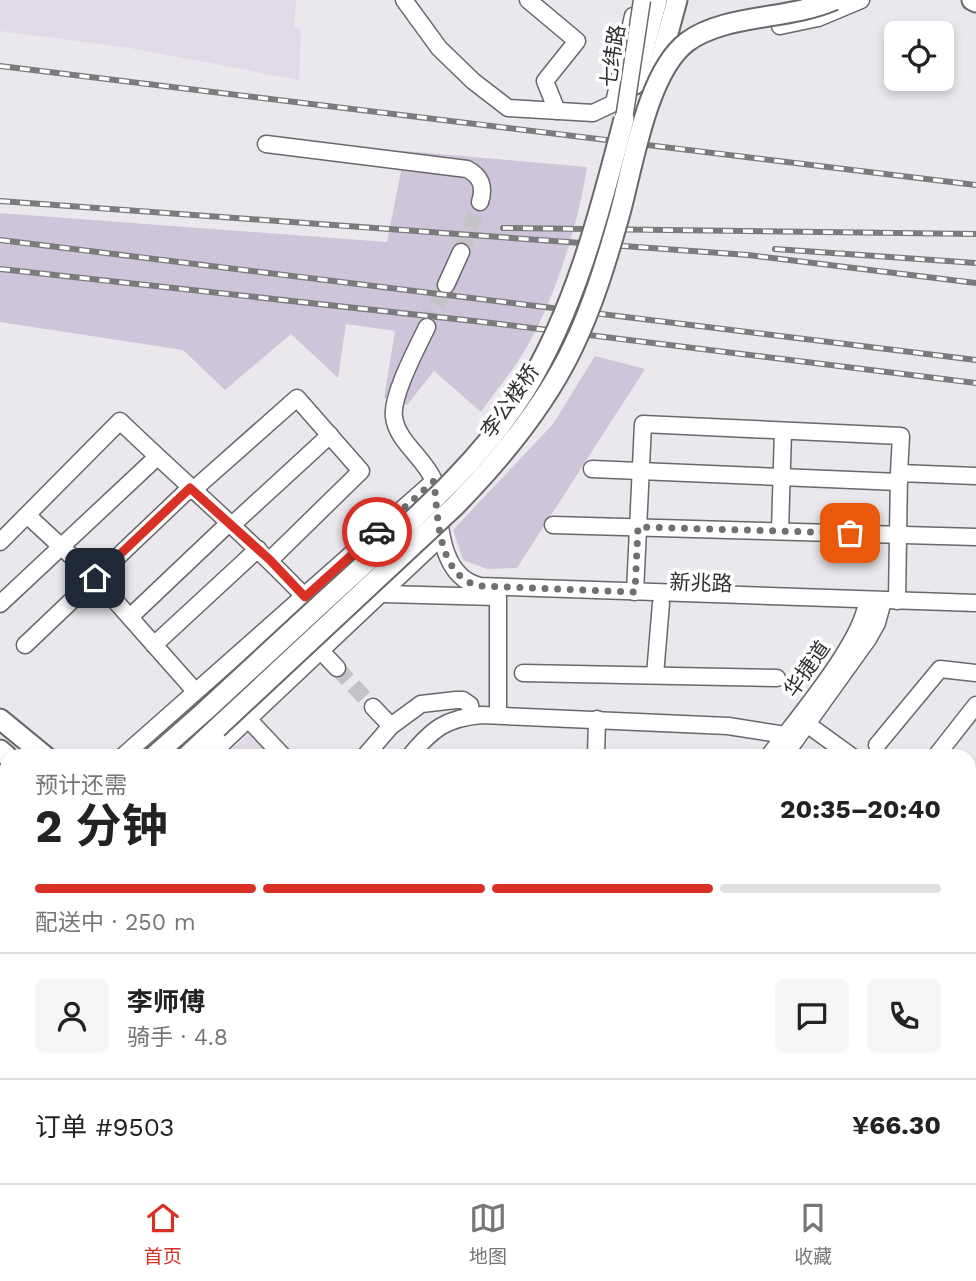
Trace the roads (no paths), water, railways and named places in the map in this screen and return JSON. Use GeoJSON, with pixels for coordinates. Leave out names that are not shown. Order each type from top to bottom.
{"type":"FeatureCollection","features":[{"type":"Feature","properties":{"kind":"main road","name":"李公楼桥"},"geometry":{"type":"LineString","coordinates":[[162,749],[431,503],[480,453],[512,409],[537,369],[564,314],[603,200],[657,0]]}},
{"type":"Feature","properties":{"kind":"main road","name":"李公楼桥"},"geometry":{"type":"LineString","coordinates":[[195,749],[455,506],[486,473],[533,413],[560,371],[583,324],[609,250],[677,0]]}},
{"type":"Feature","properties":{"kind":"main road"},"geometry":{"type":"LineString","coordinates":[[647,109],[667,64],[692,38],[723,26],[790,14],[834,0]]}},
{"type":"Feature","properties":{"kind":"main road"},"geometry":{"type":"LineString","coordinates":[[0,719],[36,749]]}},
{"type":"Feature","properties":{"kind":"street"},"geometry":{"type":"LineString","coordinates":[[404,0],[439,48],[508,108],[593,113],[614,103],[639,0]]}},
{"type":"Feature","properties":{"kind":"street"},"geometry":{"type":"LineString","coordinates":[[528,0],[577,41],[545,81],[557,111]]}},
{"type":"Feature","properties":{"kind":"street"},"geometry":{"type":"LineString","coordinates":[[639,0],[645,24]]}},
{"type":"Feature","properties":{"kind":"street","name":"七纬路"},"geometry":{"type":"LineString","coordinates":[[624,119],[639,0]]}},
{"type":"Feature","properties":{"kind":"street"},"geometry":{"type":"LineString","coordinates":[[780,26],[786,0]]}},
{"type":"Feature","properties":{"kind":"street"},"geometry":{"type":"LineString","coordinates":[[753,20],[780,26],[818,18],[861,0]]}},
{"type":"Feature","properties":{"kind":"street"},"geometry":{"type":"LineString","coordinates":[[959,0],[976,9]]}},
{"type":"Feature","properties":{"kind":"street"},"geometry":{"type":"LineString","coordinates":[[266,144],[467,169],[480,178],[483,187],[480,202]]}},
{"type":"Feature","properties":{"kind":"street"},"geometry":{"type":"LineString","coordinates":[[446,285],[461,252]]}},
{"type":"Feature","properties":{"kind":"street"},"geometry":{"type":"LineString","coordinates":[[131,749],[434,481],[400,433],[394,418],[395,399],[427,327]]}},
{"type":"Feature","properties":{"kind":"street"},"geometry":{"type":"LineString","coordinates":[[25,645],[191,490],[297,398],[361,471],[154,645]]}},
{"type":"Feature","properties":{"kind":"street"},"geometry":{"type":"LineString","coordinates":[[0,542],[120,421],[191,490],[264,555],[305,597]]}},
{"type":"Feature","properties":{"kind":"street"},"geometry":{"type":"LineString","coordinates":[[635,592],[643,424],[901,436],[897,534],[879,604]]}},
{"type":"Feature","properties":{"kind":"street"},"geometry":{"type":"LineString","coordinates":[[780,531],[783,431]]}},
{"type":"Feature","properties":{"kind":"street"},"geometry":{"type":"LineString","coordinates":[[130,617],[330,435]]}},
{"type":"Feature","properties":{"kind":"street"},"geometry":{"type":"LineString","coordinates":[[0,604],[157,457]]}},
{"type":"Feature","properties":{"kind":"street"},"geometry":{"type":"LineString","coordinates":[[592,469],[782,478],[976,476]]}},
{"type":"Feature","properties":{"kind":"street","name":"新兆路"},"geometry":{"type":"LineString","coordinates":[[434,481],[441,537],[454,570],[469,584],[879,604],[976,613]]}},
{"type":"Feature","properties":{"kind":"street"},"geometry":{"type":"LineString","coordinates":[[27,515],[95,578],[195,691]]}},
{"type":"Feature","properties":{"kind":"street"},"geometry":{"type":"LineString","coordinates":[[553,525],[976,537]]}},
{"type":"Feature","properties":{"kind":"street"},"geometry":{"type":"LineString","coordinates":[[217,749],[384,594],[441,537]]}},
{"type":"Feature","properties":{"kind":"street"},"geometry":{"type":"LineString","coordinates":[[351,555],[384,594]]}},
{"type":"Feature","properties":{"kind":"street","name":"新兆路"},"geometry":{"type":"LineString","coordinates":[[384,594],[661,603],[976,603]]}},
{"type":"Feature","properties":{"kind":"street"},"geometry":{"type":"LineString","coordinates":[[498,597],[498,715]]}},
{"type":"Feature","properties":{"kind":"street"},"geometry":{"type":"LineString","coordinates":[[655,675],[661,603]]}},
{"type":"Feature","properties":{"kind":"street","name":"华捷道"},"geometry":{"type":"LineString","coordinates":[[788,749],[803,720],[868,639],[879,604]]}},
{"type":"Feature","properties":{"kind":"street"},"geometry":{"type":"LineString","coordinates":[[321,651],[337,668]]}},
{"type":"Feature","properties":{"kind":"street"},"geometry":{"type":"LineString","coordinates":[[877,745],[940,669],[976,673]]}},
{"type":"Feature","properties":{"kind":"street"},"geometry":{"type":"LineString","coordinates":[[523,673],[777,678]]}},
{"type":"Feature","properties":{"kind":"street"},"geometry":{"type":"LineString","coordinates":[[371,749],[391,726],[421,704],[463,700],[470,705],[471,715]]}},
{"type":"Feature","properties":{"kind":"street"},"geometry":{"type":"LineString","coordinates":[[941,749],[976,705]]}},
{"type":"Feature","properties":{"kind":"street"},"geometry":{"type":"LineString","coordinates":[[373,707],[391,726]]}},
{"type":"Feature","properties":{"kind":"street"},"geometry":{"type":"LineString","coordinates":[[416,749],[440,725],[471,715],[729,726],[785,735]]}},
{"type":"Feature","properties":{"kind":"street"},"geometry":{"type":"LineString","coordinates":[[596,749],[597,719]]}},
{"type":"Feature","properties":{"kind":"street"},"geometry":{"type":"LineString","coordinates":[[249,720],[276,749]]}},
{"type":"Feature","properties":{"kind":"street"},"geometry":{"type":"LineString","coordinates":[[803,720],[842,749]]}},
{"type":"Feature","properties":{"kind":"street","name":"华捷道"},"geometry":{"type":"LineString","coordinates":[[774,749],[785,735],[803,720]]}},
{"type":"Feature","properties":{"kind":"tunnel"},"geometry":{"type":"LineString","coordinates":[[461,252],[480,202]]}},
{"type":"Feature","properties":{"kind":"tunnel"},"geometry":{"type":"LineString","coordinates":[[427,327],[446,285]]}},
{"type":"Feature","properties":{"kind":"tunnel"},"geometry":{"type":"LineString","coordinates":[[337,668],[373,707]]}},
{"type":"Feature","properties":{"kind":"railway"},"geometry":{"type":"LineString","coordinates":[[0,66],[976,185]]}},
{"type":"Feature","properties":{"kind":"railway"},"geometry":{"type":"LineString","coordinates":[[0,201],[748,255],[976,283]]}},
{"type":"Feature","properties":{"kind":"railway"},"geometry":{"type":"LineString","coordinates":[[503,228],[976,234]]}},
{"type":"Feature","properties":{"kind":"railway"},"geometry":{"type":"LineString","coordinates":[[0,240],[976,360]]}},
{"type":"Feature","properties":{"kind":"railway"},"geometry":{"type":"LineString","coordinates":[[775,249],[976,263]]}},
{"type":"Feature","properties":{"kind":"railway"},"geometry":{"type":"LineString","coordinates":[[0,269],[483,322],[976,383]]}}]}
